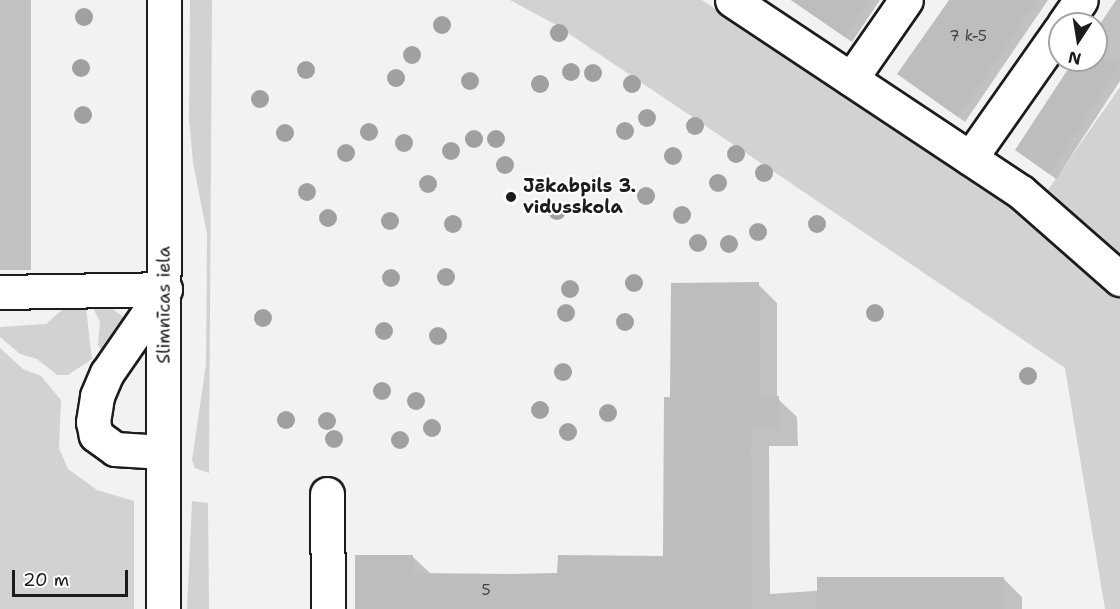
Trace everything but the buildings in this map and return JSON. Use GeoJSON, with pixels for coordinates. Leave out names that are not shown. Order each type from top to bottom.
{"type":"FeatureCollection","features":[{"type":"Feature","properties":{"kind":"street","name":"Slimnīcas iela"},"geometry":{"type":"LineString","coordinates":[[163,609],[164,0]]}},
{"type":"Feature","properties":{"kind":"street"},"geometry":{"type":"LineString","coordinates":[[851,79],[906,0]]}},
{"type":"Feature","properties":{"kind":"street"},"geometry":{"type":"LineString","coordinates":[[737,1],[1021,192],[1120,279]]}},
{"type":"Feature","properties":{"kind":"street"},"geometry":{"type":"LineString","coordinates":[[970,158],[1048,47]]}},
{"type":"Feature","properties":{"kind":"street"},"geometry":{"type":"LineString","coordinates":[[0,292],[165,289]]}},
{"type":"Feature","properties":{"kind":"street"},"geometry":{"type":"LineString","coordinates":[[163,452],[115,449],[96,435],[93,422],[97,396],[107,373],[165,289]]}},
{"type":"Feature","properties":{"kind":"street"},"geometry":{"type":"LineString","coordinates":[[327,494],[328,609]]}},
{"type":"Feature","properties":{"kind":"shaded area"},"geometry":{"type":"Polygon","coordinates":[[[190,0],[212,0],[209,473],[195,468],[192,460],[206,364],[207,234],[193,163],[189,119],[190,0]]]}},
{"type":"Feature","properties":{"kind":"shaded area"},"geometry":{"type":"Polygon","coordinates":[[[510,0],[702,0],[1028,218],[1120,293],[1120,609],[1105,609],[1065,368],[556,25],[510,0]]]}},
{"type":"Feature","properties":{"kind":"shaded area"},"geometry":{"type":"Polygon","coordinates":[[[1120,87],[1120,263],[1045,194],[1120,87]]]}},
{"type":"Feature","properties":{"kind":"shaded area"},"geometry":{"type":"Polygon","coordinates":[[[110,307],[127,320],[114,341],[102,351],[98,345],[100,322],[93,308],[110,307]]]}},
{"type":"Feature","properties":{"kind":"shaded area"},"geometry":{"type":"Polygon","coordinates":[[[86,308],[92,359],[68,375],[57,375],[37,359],[20,354],[0,337],[0,327],[46,324],[63,309],[86,308]]]}},
{"type":"Feature","properties":{"kind":"shaded area"},"geometry":{"type":"Polygon","coordinates":[[[0,348],[23,369],[41,376],[61,400],[59,448],[68,469],[97,490],[134,501],[134,609],[0,609],[0,348]]]}},
{"type":"Feature","properties":{"kind":"shaded area"},"geometry":{"type":"Polygon","coordinates":[[[192,501],[208,503],[209,609],[187,609],[192,501]]]}},
{"type":"Feature","properties":{"kind":"place","name":"Jēkabpils 3. vidusskola"},"geometry":{"type":"Point","coordinates":[511,197]}}]}
